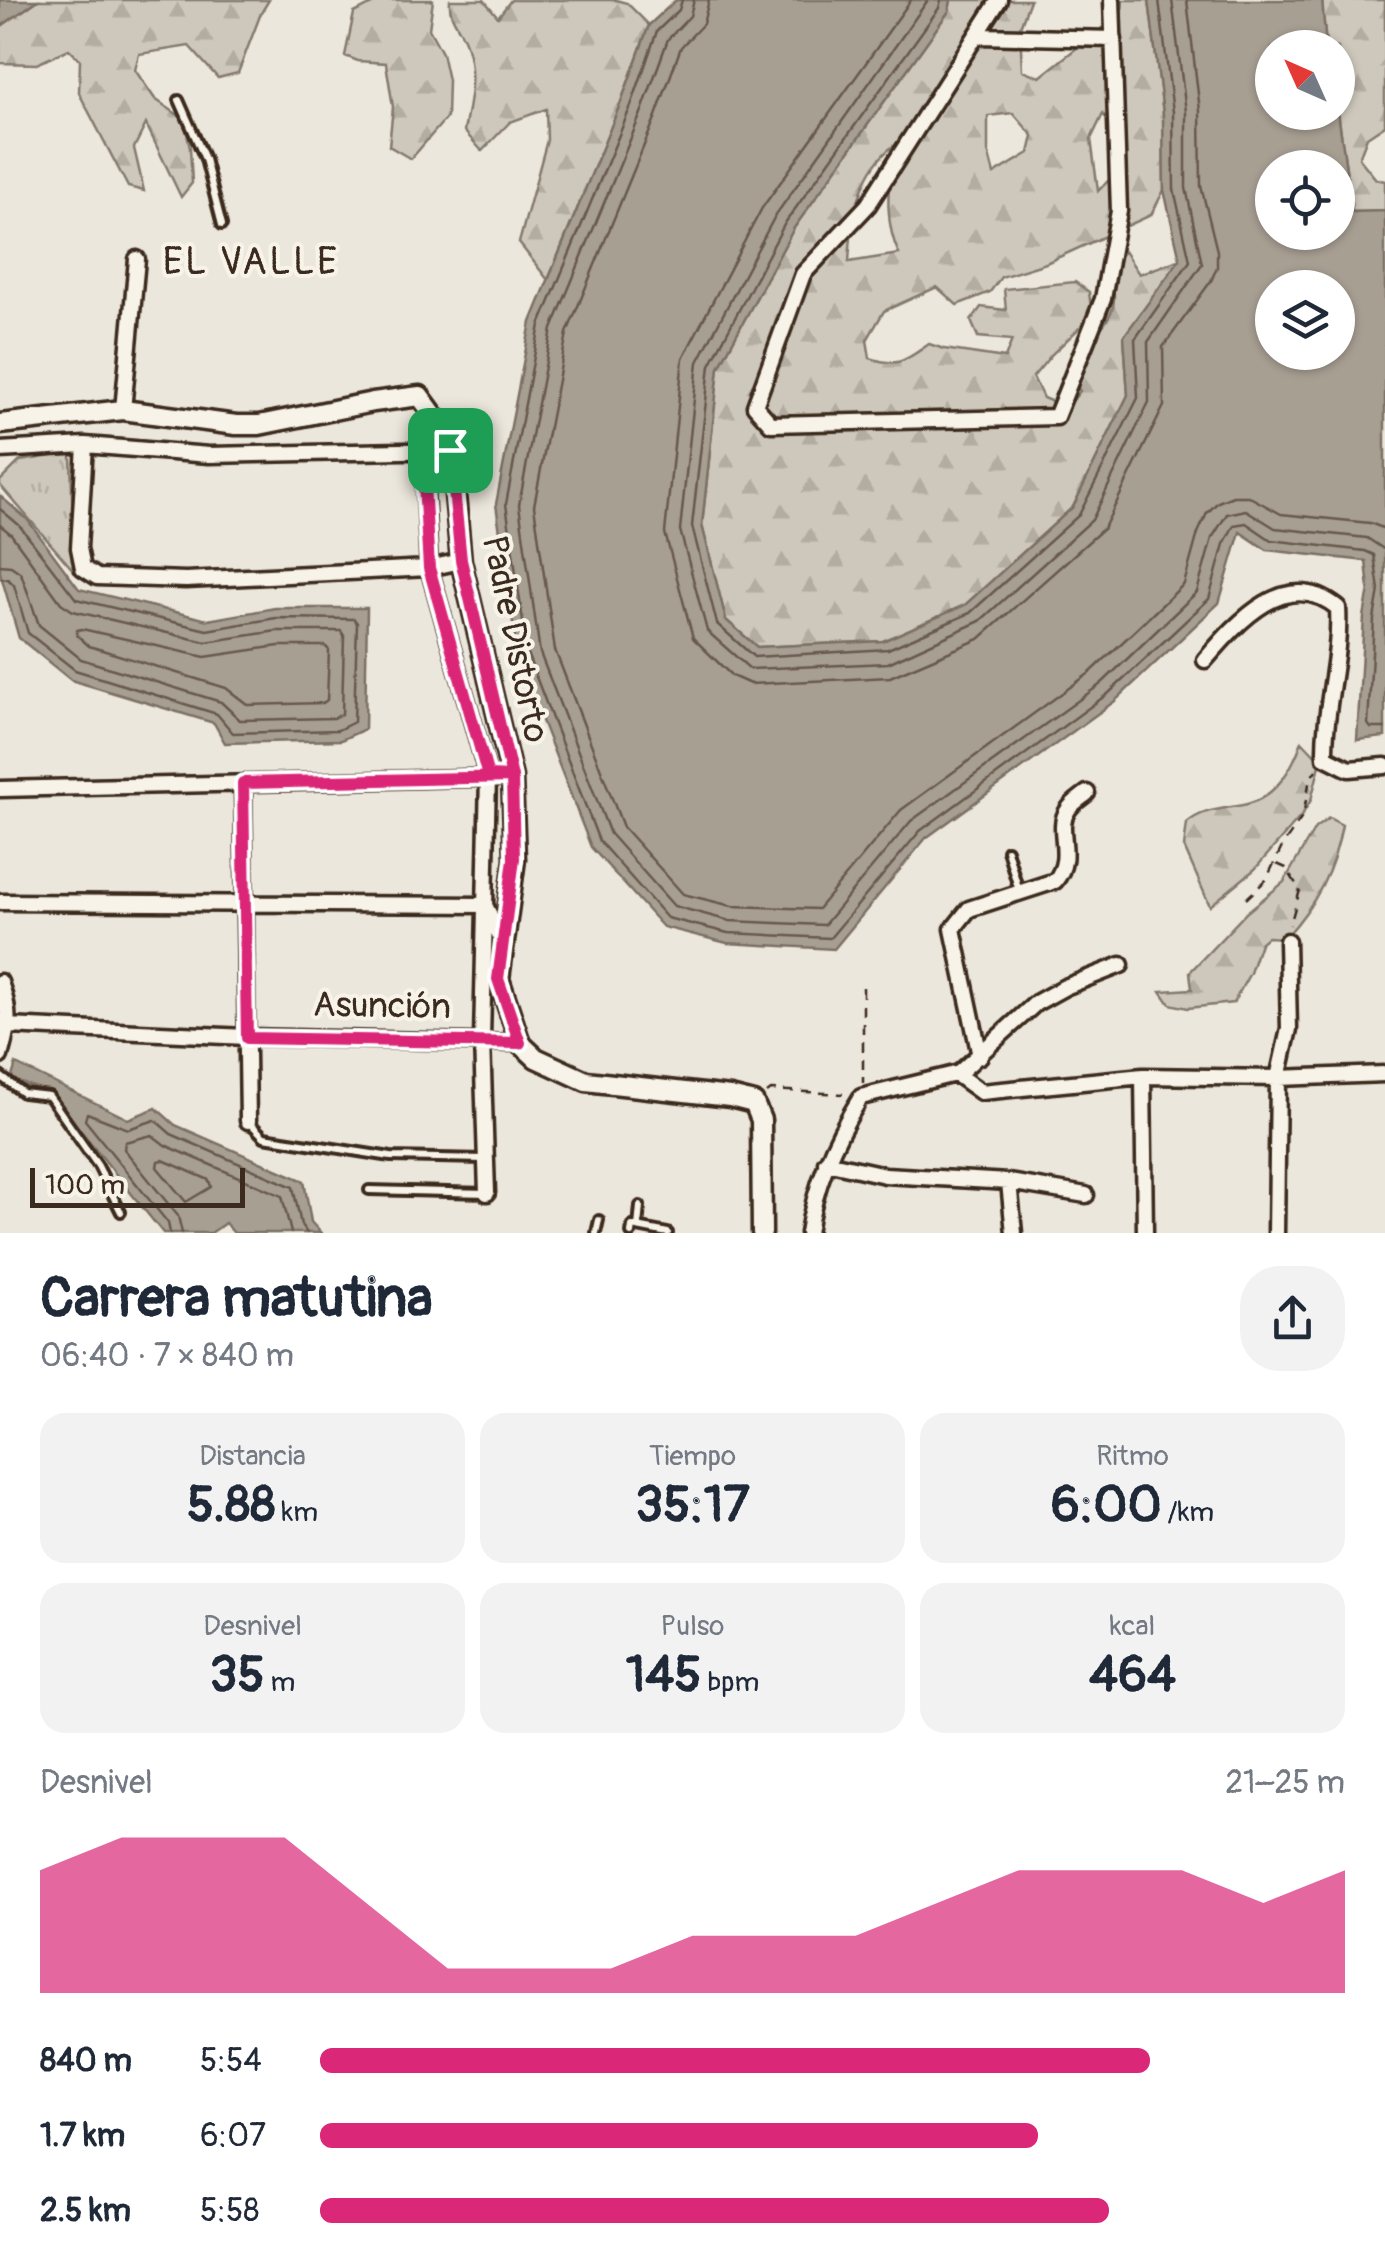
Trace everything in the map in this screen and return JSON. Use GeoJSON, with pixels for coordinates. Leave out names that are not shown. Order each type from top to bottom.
{"type":"FeatureCollection","features":[{"type":"Feature","properties":{"kind":"street"},"geometry":{"type":"LineString","coordinates":[[998,0],[868,205],[803,274],[755,406],[771,424],[1056,417],[1103,299],[1118,212],[1112,0]]}},
{"type":"Feature","properties":{"kind":"street"},"geometry":{"type":"LineString","coordinates":[[978,36],[1114,39]]}},
{"type":"Feature","properties":{"kind":"street"},"geometry":{"type":"LineString","coordinates":[[0,424],[123,410],[137,259]]}},
{"type":"Feature","properties":{"kind":"street","name":"Padre Distorto"},"geometry":{"type":"LineString","coordinates":[[123,410],[259,425],[420,396],[441,426],[450,450],[461,560],[512,777],[514,859],[498,979],[520,1043]]}},
{"type":"Feature","properties":{"kind":"street"},"geometry":{"type":"LineString","coordinates":[[0,450],[85,446],[209,455],[450,450]]}},
{"type":"Feature","properties":{"kind":"street"},"geometry":{"type":"LineString","coordinates":[[85,446],[79,548],[83,568],[97,577],[186,580],[429,568],[461,560]]}},
{"type":"Feature","properties":{"kind":"street","name":"Padre Distorto"},"geometry":{"type":"LineString","coordinates":[[422,450],[429,568],[488,776],[482,1040],[487,1193]]}},
{"type":"Feature","properties":{"kind":"street"},"geometry":{"type":"LineString","coordinates":[[1206,660],[1258,605],[1280,596],[1326,598],[1338,608],[1340,630],[1324,730],[1326,757],[1350,769],[1385,766]]}},
{"type":"Feature","properties":{"kind":"street"},"geometry":{"type":"LineString","coordinates":[[0,788],[512,777]]}},
{"type":"Feature","properties":{"kind":"street"},"geometry":{"type":"LineString","coordinates":[[243,783],[248,1121]]}},
{"type":"Feature","properties":{"kind":"street"},"geometry":{"type":"LineString","coordinates":[[980,1056],[953,929],[969,909],[1055,881],[1064,870],[1067,810],[1087,793]]}},
{"type":"Feature","properties":{"kind":"street"},"geometry":{"type":"LineString","coordinates":[[0,902],[484,906],[502,940]]}},
{"type":"Feature","properties":{"kind":"street"},"geometry":{"type":"LineString","coordinates":[[1276,1233],[1278,1078],[1289,1029],[1286,941]]}},
{"type":"Feature","properties":{"kind":"street"},"geometry":{"type":"LineString","coordinates":[[808,1233],[813,1198],[826,1162],[862,1097],[956,1074],[1036,1003],[1064,986],[1120,966]]}},
{"type":"Feature","properties":{"kind":"street"},"geometry":{"type":"LineString","coordinates":[[0,982],[9,1006],[0,1056]]}},
{"type":"Feature","properties":{"kind":"street","name":"Asunción"},"geometry":{"type":"LineString","coordinates":[[8,1026],[247,1038],[520,1043],[536,1058],[586,1081],[758,1112]]}},
{"type":"Feature","properties":{"kind":"street"},"geometry":{"type":"LineString","coordinates":[[956,1074],[981,1092],[1142,1076],[1278,1078],[1385,1074]]}},
{"type":"Feature","properties":{"kind":"street"},"geometry":{"type":"LineString","coordinates":[[1142,1076],[1145,1233]]}},
{"type":"Feature","properties":{"kind":"street"},"geometry":{"type":"LineString","coordinates":[[758,1112],[762,1233]]}},
{"type":"Feature","properties":{"kind":"street"},"geometry":{"type":"LineString","coordinates":[[826,1162],[885,1175],[1009,1182],[1086,1195]]}},
{"type":"Feature","properties":{"kind":"street"},"geometry":{"type":"LineString","coordinates":[[1009,1182],[1014,1233]]}},
{"type":"Feature","properties":{"kind":"lane"},"geometry":{"type":"LineString","coordinates":[[179,100],[205,159],[222,225]]}},
{"type":"Feature","properties":{"kind":"lane"},"geometry":{"type":"LineString","coordinates":[[1007,850],[1020,892]]}},
{"type":"Feature","properties":{"kind":"lane"},"geometry":{"type":"LineString","coordinates":[[0,1076],[23,1092],[49,1096],[98,1166],[121,1212]]}},
{"type":"Feature","properties":{"kind":"lane"},"geometry":{"type":"LineString","coordinates":[[248,1121],[264,1137],[282,1140],[391,1157],[486,1159]]}},
{"type":"Feature","properties":{"kind":"lane"},"geometry":{"type":"LineString","coordinates":[[369,1190],[487,1193]]}},
{"type":"Feature","properties":{"kind":"lane"},"geometry":{"type":"LineString","coordinates":[[638,1227],[640,1206]]}},
{"type":"Feature","properties":{"kind":"lane"},"geometry":{"type":"LineString","coordinates":[[596,1233],[599,1220]]}},
{"type":"Feature","properties":{"kind":"lane"},"geometry":{"type":"LineString","coordinates":[[631,1233],[632,1226],[668,1233]]}},
{"type":"Feature","properties":{"kind":"path"},"geometry":{"type":"LineString","coordinates":[[1246,898],[1266,880],[1303,816],[1310,779],[1326,757]]}},
{"type":"Feature","properties":{"kind":"path"},"geometry":{"type":"LineString","coordinates":[[1274,863],[1286,868],[1300,890],[1286,941]]}},
{"type":"Feature","properties":{"kind":"path"},"geometry":{"type":"LineString","coordinates":[[758,1112],[770,1090],[862,1097],[863,987]]}},
{"type":"Feature","properties":{"kind":"green space"},"geometry":{"type":"Polygon","coordinates":[[[38,0],[269,0],[238,73],[218,78],[189,46],[139,54],[135,70],[155,99],[184,119],[192,183],[181,197],[146,124],[134,148],[144,191],[128,187],[79,93],[80,60],[69,49],[37,64],[0,63],[0,27],[38,0]]]}},
{"type":"Feature","properties":{"kind":"green space"},"geometry":{"type":"Polygon","coordinates":[[[380,0],[433,0],[429,29],[442,53],[448,80],[447,117],[411,159],[389,146],[393,107],[386,63],[345,56],[354,13],[380,0]]]}},
{"type":"Feature","properties":{"kind":"green space"},"geometry":{"type":"Polygon","coordinates":[[[450,0],[484,0],[498,17],[511,0],[616,0],[627,3],[649,25],[548,280],[519,243],[547,140],[546,109],[510,122],[482,151],[464,131],[471,66],[450,0]]]}},
{"type":"Feature","properties":{"kind":"green space"},"geometry":{"type":"Polygon","coordinates":[[[951,0],[1030,0],[1020,27],[1022,70],[1040,77],[1122,12],[1123,0],[1149,0],[1163,113],[1164,190],[1151,215],[1046,263],[1001,277],[990,292],[957,305],[937,287],[884,311],[867,340],[870,358],[902,361],[929,344],[1005,358],[1012,340],[978,337],[971,321],[981,307],[1006,310],[1004,289],[1075,282],[1089,292],[1092,316],[1033,377],[1043,398],[1067,408],[1080,391],[1065,371],[1113,307],[1111,267],[1124,251],[1139,274],[1181,259],[1124,336],[1128,395],[1073,507],[965,605],[883,641],[757,647],[726,620],[702,525],[719,367],[794,228],[949,11],[951,0]],[[1013,113],[988,116],[988,151],[994,174],[1029,153],[1033,136],[1013,113]],[[1103,114],[1091,139],[1098,191],[1121,168],[1119,134],[1103,114]],[[892,147],[881,157],[859,199],[849,262],[899,254],[889,215],[892,147]]]}},
{"type":"Feature","properties":{"kind":"green space"},"geometry":{"type":"Polygon","coordinates":[[[1322,0],[1385,0],[1385,125],[1367,137],[1359,158],[1376,179],[1385,181],[1385,211],[1355,212],[1355,150],[1343,150],[1341,130],[1355,130],[1355,30],[1325,30],[1322,0]]]}},
{"type":"Feature","properties":{"kind":"green space"},"geometry":{"type":"Polygon","coordinates":[[[71,453],[74,571],[0,485],[20,461],[71,453]]]}},
{"type":"Feature","properties":{"kind":"green space"},"geometry":{"type":"Polygon","coordinates":[[[1302,741],[1321,761],[1311,800],[1255,869],[1210,906],[1184,847],[1187,823],[1208,812],[1247,804],[1267,795],[1288,771],[1302,741]]]}},
{"type":"Feature","properties":{"kind":"green space"},"geometry":{"type":"Polygon","coordinates":[[[1329,818],[1342,825],[1322,886],[1285,938],[1267,937],[1260,943],[1250,973],[1233,1003],[1188,1008],[1170,1004],[1161,991],[1192,989],[1190,972],[1247,912],[1284,882],[1315,828],[1329,818]]]}},
{"type":"Feature","properties":{"kind":"water"},"geometry":{"type":"Polygon","coordinates":[[[0,0],[38,0],[0,27],[0,0]]]}},
{"type":"Feature","properties":{"kind":"water"},"geometry":{"type":"Polygon","coordinates":[[[676,0],[951,0],[949,11],[794,228],[719,367],[702,525],[726,620],[757,647],[883,641],[965,605],[1073,507],[1128,395],[1124,336],[1180,259],[1164,190],[1163,113],[1149,0],[1322,0],[1325,30],[1255,30],[1255,130],[1341,130],[1343,150],[1255,150],[1255,250],[1355,250],[1355,212],[1385,211],[1385,737],[1357,740],[1369,589],[1366,561],[1267,550],[1240,532],[1219,603],[1115,701],[926,838],[834,949],[727,943],[663,927],[591,847],[518,659],[496,504],[531,322],[649,25],[676,0]]]}},
{"type":"Feature","properties":{"kind":"water"},"geometry":{"type":"Polygon","coordinates":[[[0,496],[27,519],[79,589],[208,620],[275,608],[367,608],[365,729],[341,740],[225,743],[214,723],[71,680],[19,638],[0,572],[0,496]]]}},
{"type":"Feature","properties":{"kind":"water"},"geometry":{"type":"Polygon","coordinates":[[[16,1064],[128,1119],[156,1108],[175,1125],[304,1181],[311,1222],[321,1233],[234,1233],[225,1223],[211,1233],[163,1233],[50,1092],[11,1080],[16,1064]]]}},
{"type":"Feature","properties":{"kind":"district","name":"EL VALLE"},"geometry":{"type":"Point","coordinates":[251,262]}},
{"type":"Feature","properties":{"kind":"route"},"geometry":{"type":"LineString","coordinates":[[450,450],[422,450],[429,568],[488,776],[512,777],[514,859],[498,979],[520,1043],[247,1038],[243,783],[512,777],[461,560],[450,450]]}}]}
